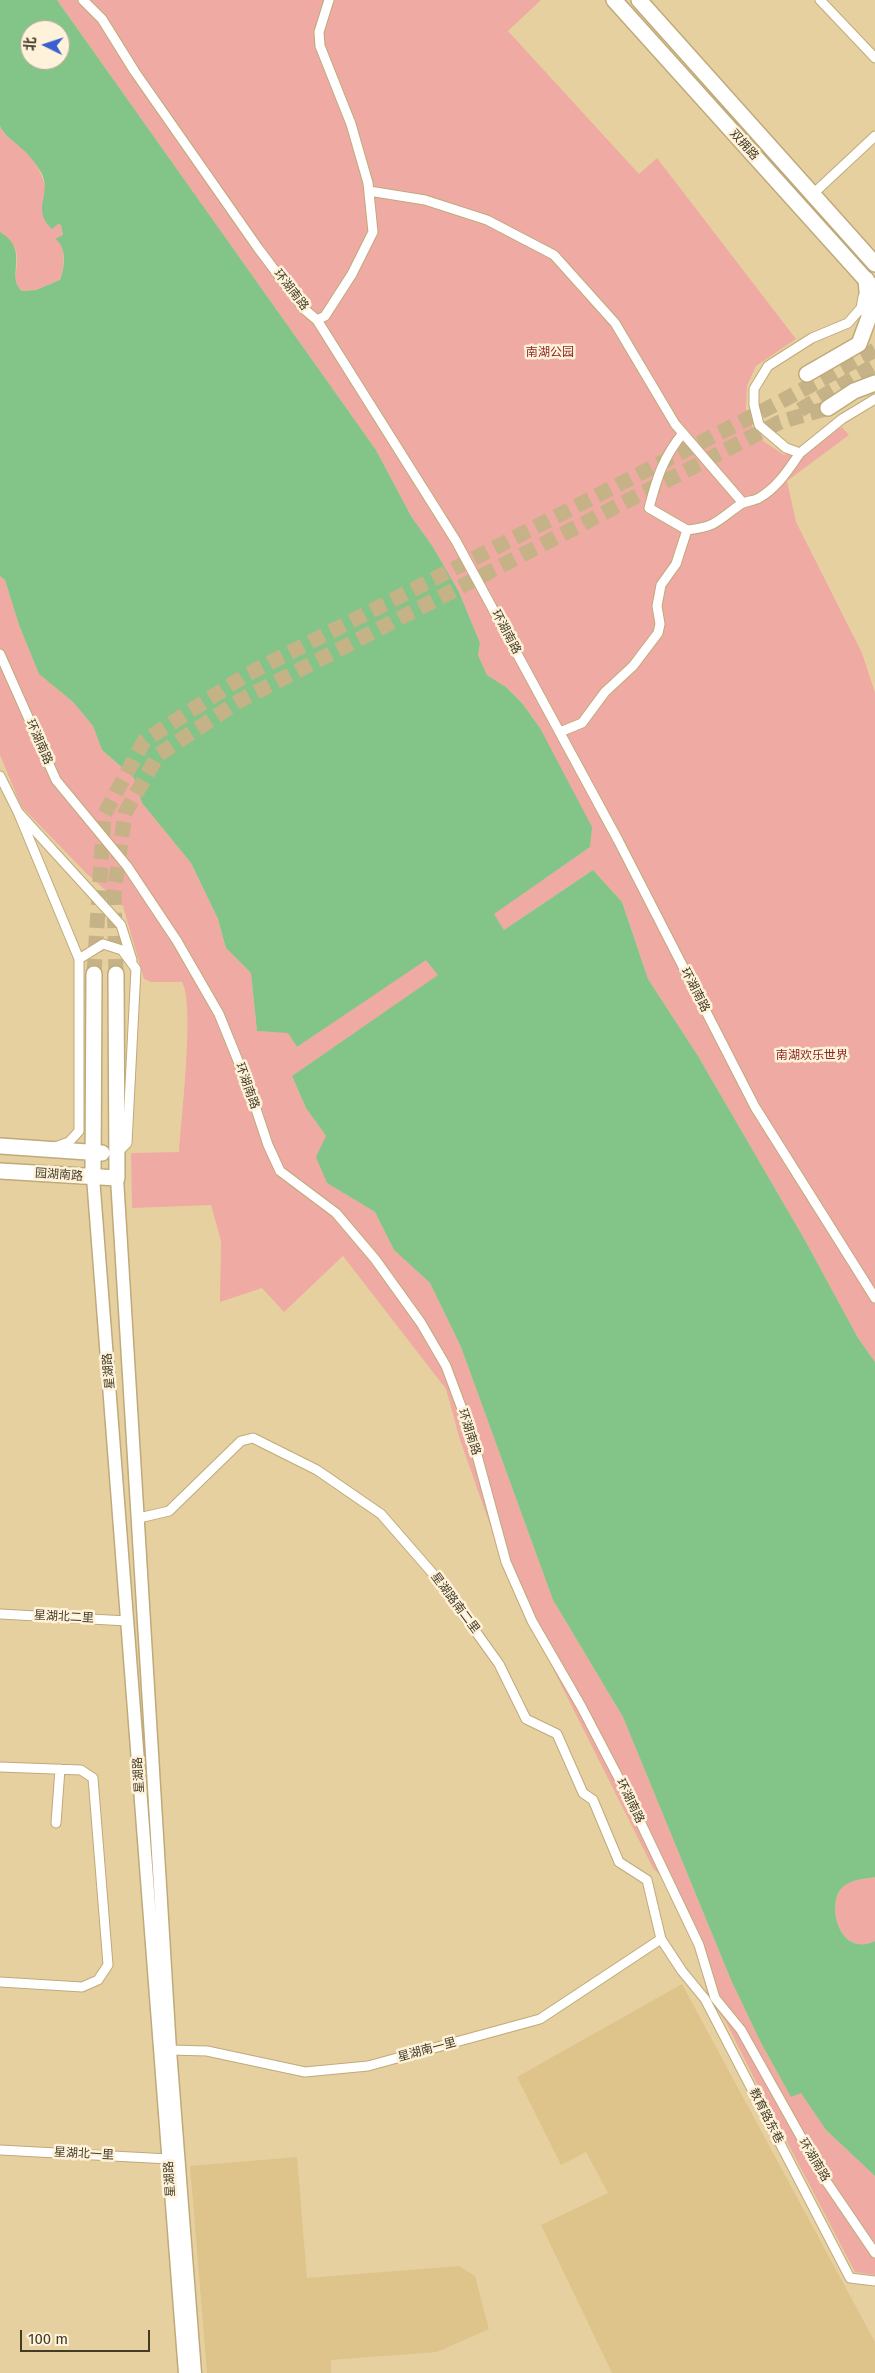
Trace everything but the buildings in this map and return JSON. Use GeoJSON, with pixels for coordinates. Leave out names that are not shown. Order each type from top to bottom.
{"type":"FeatureCollection","features":[{"type":"Feature","properties":{"kind":"main road","name":"双拥路"},"geometry":{"type":"LineString","coordinates":[[614,0],[870,284]]}},
{"type":"Feature","properties":{"kind":"main road","name":"双拥路"},"geometry":{"type":"LineString","coordinates":[[639,0],[814,193],[875,264]]}},
{"type":"Feature","properties":{"kind":"main road"},"geometry":{"type":"LineString","coordinates":[[807,374],[859,344],[869,317],[870,284]]}},
{"type":"Feature","properties":{"kind":"main road"},"geometry":{"type":"LineString","coordinates":[[828,408],[854,391],[875,383]]}},
{"type":"Feature","properties":{"kind":"main road"},"geometry":{"type":"LineString","coordinates":[[93,1177],[94,974]]}},
{"type":"Feature","properties":{"kind":"main road"},"geometry":{"type":"LineString","coordinates":[[116,974],[117,1178]]}},
{"type":"Feature","properties":{"kind":"main road","name":"园湖南路"},"geometry":{"type":"LineString","coordinates":[[0,1146],[116,1153]]}},
{"type":"Feature","properties":{"kind":"main road","name":"园湖南路"},"geometry":{"type":"LineString","coordinates":[[0,1171],[117,1178]]}},
{"type":"Feature","properties":{"kind":"main road","name":"星湖路"},"geometry":{"type":"LineString","coordinates":[[93,1177],[185,2373]]}},
{"type":"Feature","properties":{"kind":"main road","name":"星湖路"},"geometry":{"type":"LineString","coordinates":[[117,1178],[170,2050],[195,2373]]}},
{"type":"Feature","properties":{"kind":"street","name":"环湖南路"},"geometry":{"type":"LineString","coordinates":[[83,0],[102,19],[135,72],[258,248],[304,309],[317,320],[456,541],[560,732],[755,1107],[875,1298]]}},
{"type":"Feature","properties":{"kind":"street"},"geometry":{"type":"LineString","coordinates":[[317,320],[325,316],[352,274],[373,232],[369,191],[351,124],[320,46],[319,32],[329,0]]}},
{"type":"Feature","properties":{"kind":"street"},"geometry":{"type":"LineString","coordinates":[[820,0],[875,58]]}},
{"type":"Feature","properties":{"kind":"street"},"geometry":{"type":"LineString","coordinates":[[814,193],[875,136]]}},
{"type":"Feature","properties":{"kind":"street"},"geometry":{"type":"LineString","coordinates":[[369,191],[425,200],[487,220],[554,255],[615,323],[675,424],[742,503]]}},
{"type":"Feature","properties":{"kind":"street"},"geometry":{"type":"LineString","coordinates":[[800,452],[786,448],[759,425],[754,405],[754,389],[768,366],[812,338],[848,323],[861,308],[870,284]]}},
{"type":"Feature","properties":{"kind":"street"},"geometry":{"type":"LineString","coordinates":[[683,433],[669,451],[658,474],[649,508],[687,530],[702,529],[722,520],[742,503],[758,499],[778,484],[800,452],[842,418],[875,400]]}},
{"type":"Feature","properties":{"kind":"street"},"geometry":{"type":"LineString","coordinates":[[560,732],[582,722],[605,692],[633,666],[658,633],[660,624],[657,606],[661,585],[676,564],[687,530]]}},
{"type":"Feature","properties":{"kind":"street","name":"环湖南路"},"geometry":{"type":"LineString","coordinates":[[0,654],[56,780],[128,866],[177,941],[219,1014],[249,1088],[268,1145],[280,1171],[336,1214],[375,1259],[421,1323],[446,1366],[471,1433],[506,1562],[532,1621],[581,1706],[626,1792],[699,1944],[715,1998],[741,2030],[824,2178],[875,2253]]}},
{"type":"Feature","properties":{"kind":"street"},"geometry":{"type":"LineString","coordinates":[[0,776],[18,812],[79,959],[79,1131],[69,1142],[49,1149]]}},
{"type":"Feature","properties":{"kind":"street"},"geometry":{"type":"LineString","coordinates":[[18,812],[121,925],[136,969],[127,1143],[116,1153]]}},
{"type":"Feature","properties":{"kind":"street"},"geometry":{"type":"LineString","coordinates":[[79,959],[103,944],[122,950],[136,969]]}},
{"type":"Feature","properties":{"kind":"street","name":"星湖路南二里"},"geometry":{"type":"LineString","coordinates":[[139,1518],[169,1511],[241,1441],[253,1438],[317,1470],[381,1514],[441,1583],[499,1664],[526,1719],[557,1734],[583,1793],[593,1800],[619,1862],[647,1880],[661,1939]]}},
{"type":"Feature","properties":{"kind":"street","name":"星湖北二里"},"geometry":{"type":"LineString","coordinates":[[0,1614],[127,1621]]}},
{"type":"Feature","properties":{"kind":"street"},"geometry":{"type":"LineString","coordinates":[[0,1767],[81,1770],[93,1778],[108,1965],[98,1980],[82,1987],[0,1982]]}},
{"type":"Feature","properties":{"kind":"street"},"geometry":{"type":"LineString","coordinates":[[56,1823],[60,1769]]}},
{"type":"Feature","properties":{"kind":"street","name":"星湖南一里"},"geometry":{"type":"LineString","coordinates":[[170,2050],[207,2051],[305,2072],[368,2066],[540,2019],[661,1939]]}},
{"type":"Feature","properties":{"kind":"street","name":"教育路东巷"},"geometry":{"type":"LineString","coordinates":[[661,1939],[682,1971],[705,1999],[850,2278],[875,2281]]}},
{"type":"Feature","properties":{"kind":"street","name":"星湖北一里"},"geometry":{"type":"LineString","coordinates":[[0,2150],[169,2159]]}},
{"type":"Feature","properties":{"kind":"shaded area"},"geometry":{"type":"Polygon","coordinates":[[[0,0],[57,0],[376,450],[411,516],[433,547],[459,592],[480,643],[478,655],[487,675],[506,687],[522,703],[540,728],[592,827],[590,847],[494,914],[504,930],[593,870],[622,902],[648,979],[698,1056],[806,1242],[858,1338],[875,1362],[875,1877],[856,1880],[845,1885],[839,1892],[836,1902],[836,1914],[838,1925],[844,1935],[852,1942],[862,1944],[875,1941],[875,2176],[826,2130],[801,2093],[791,2097],[760,2041],[731,1980],[623,1717],[553,1600],[461,1347],[430,1283],[394,1250],[375,1212],[327,1183],[316,1157],[326,1136],[306,1108],[292,1076],[438,975],[426,960],[297,1047],[288,1033],[257,1031],[251,973],[226,948],[218,919],[191,863],[142,803],[134,778],[102,750],[93,726],[73,702],[39,674],[19,625],[5,580],[0,576],[0,232],[9,239],[14,247],[17,285],[22,291],[36,290],[60,280],[64,258],[62,247],[55,239],[63,235],[61,225],[58,224],[52,229],[43,215],[45,187],[41,172],[24,150],[0,126],[0,0]]]}},
{"type":"Feature","properties":{"kind":"shaded area"},"geometry":{"type":"Polygon","coordinates":[[[682,1984],[875,2342],[875,2373],[612,2373],[541,2225],[608,2193],[586,2152],[561,2165],[517,2077],[682,1984]]]}},
{"type":"Feature","properties":{"kind":"shaded area"},"geometry":{"type":"Polygon","coordinates":[[[297,2157],[307,2278],[459,2266],[475,2276],[489,2329],[437,2352],[331,2360],[331,2373],[207,2373],[190,2166],[297,2157]]]}},
{"type":"Feature","properties":{"kind":"green space","name":"南湖公园"},"geometry":{"type":"Polygon","coordinates":[[[57,0],[541,0],[508,31],[639,174],[657,158],[796,339],[756,366],[747,386],[746,409],[756,436],[784,455],[842,427],[849,435],[787,481],[796,522],[862,653],[875,693],[875,1362],[858,1338],[806,1242],[698,1056],[648,979],[622,902],[593,870],[504,930],[493,914],[590,847],[540,728],[522,703],[506,687],[487,675],[478,655],[480,643],[459,592],[433,547],[411,516],[376,450],[57,0]]]}},
{"type":"Feature","properties":{"kind":"green space"},"geometry":{"type":"Polygon","coordinates":[[[0,126],[7,136],[27,152],[35,163],[45,186],[46,192],[43,197],[58,224],[61,225],[63,235],[56,240],[62,246],[63,256],[60,280],[36,290],[22,291],[18,285],[15,248],[10,240],[0,232],[0,126]]]}},
{"type":"Feature","properties":{"kind":"green space"},"geometry":{"type":"Polygon","coordinates":[[[0,576],[5,580],[19,625],[39,674],[73,702],[93,726],[102,750],[134,778],[142,803],[191,863],[218,919],[226,948],[251,973],[257,1031],[288,1032],[297,1047],[426,959],[439,975],[292,1076],[306,1108],[326,1136],[327,1183],[375,1212],[394,1250],[430,1283],[461,1347],[553,1600],[623,1717],[731,1980],[760,2041],[791,2097],[801,2092],[826,2130],[875,2176],[875,2275],[855,2272],[726,2022],[708,1997],[696,1945],[668,1884],[653,1868],[530,1623],[501,1556],[460,1440],[446,1389],[343,1256],[284,1312],[262,1288],[220,1302],[221,1241],[211,1205],[132,1208],[131,1153],[179,1152],[187,1037],[186,995],[182,982],[151,982],[144,979],[123,906],[85,872],[21,806],[0,755],[0,576]]]}},
{"type":"Feature","properties":{"kind":"green space"},"geometry":{"type":"Polygon","coordinates":[[[875,1877],[875,1941],[863,1944],[853,1943],[845,1937],[839,1928],[835,1906],[837,1896],[842,1887],[849,1882],[875,1877]]]}},
{"type":"Feature","properties":{"kind":"tunnel"},"geometry":{"type":"LineString","coordinates":[[94,974],[104,815],[144,741],[246,675],[780,402],[875,350]]}},
{"type":"Feature","properties":{"kind":"tunnel"},"geometry":{"type":"LineString","coordinates":[[800,410],[875,365]]}},
{"type":"Feature","properties":{"kind":"tunnel"},"geometry":{"type":"LineString","coordinates":[[116,974],[114,894],[125,813],[158,755],[239,701],[780,422],[828,408]]}},
{"type":"Feature","properties":{"kind":"park label","name":"南湖欢乐世界"},"geometry":{"type":"Point","coordinates":[812,1056]}}]}
